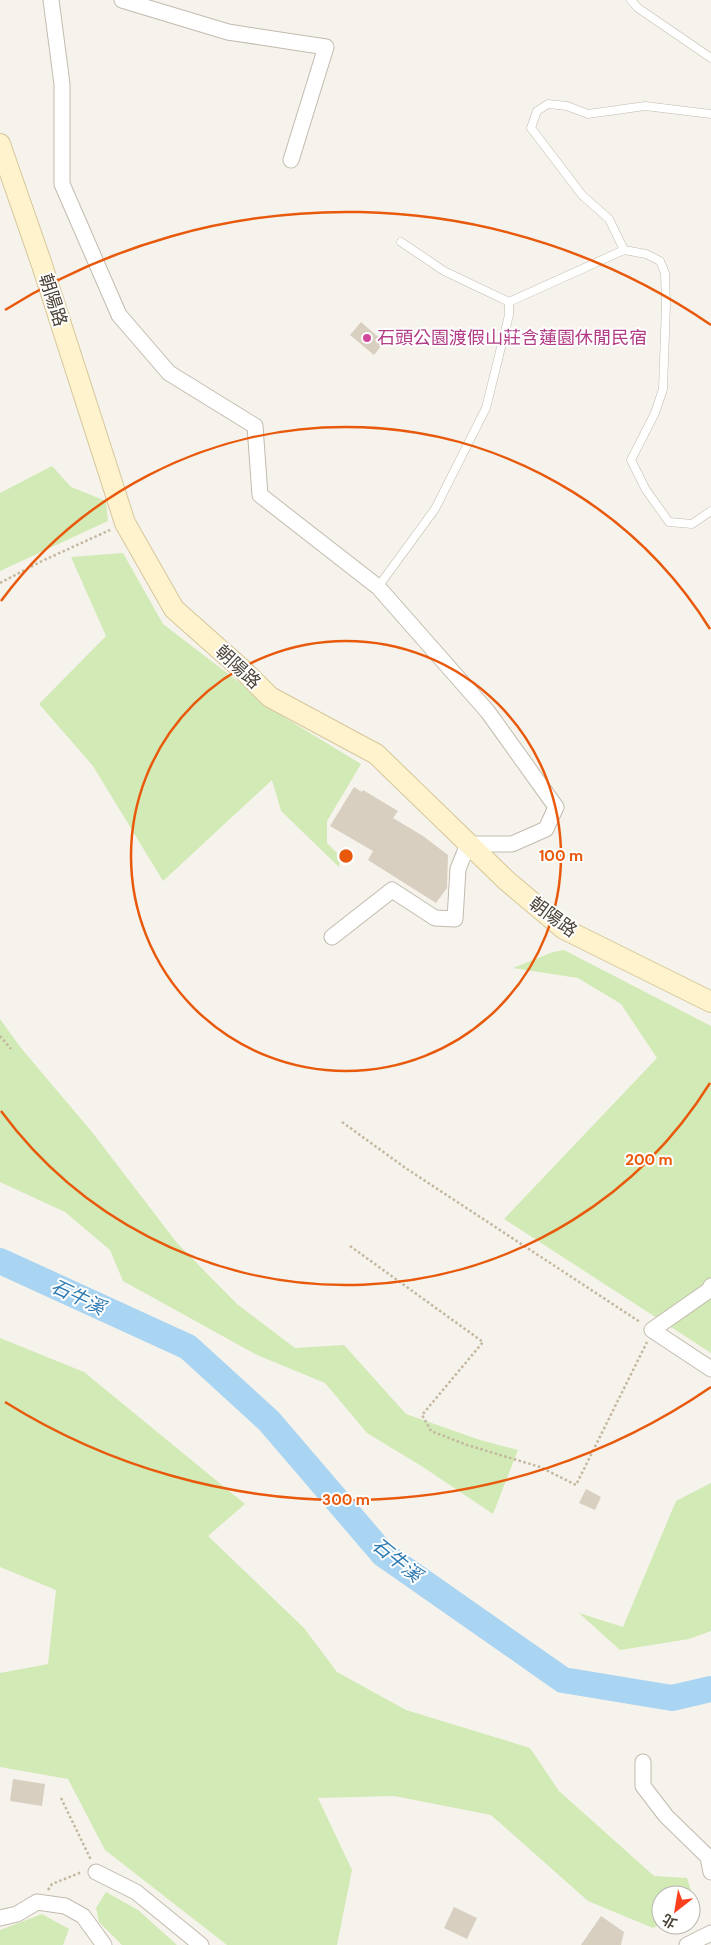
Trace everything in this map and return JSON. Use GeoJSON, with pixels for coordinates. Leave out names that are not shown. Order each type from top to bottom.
{"type":"FeatureCollection","features":[{"type":"Feature","properties":{"kind":"main road","name":"朝陽路"},"geometry":{"type":"LineString","coordinates":[[0,144],[41,262],[125,523],[174,609],[244,671],[270,697],[376,754],[507,881],[564,929],[711,1002]]}},
{"type":"Feature","properties":{"kind":"street"},"geometry":{"type":"LineString","coordinates":[[52,0],[62,84],[62,184],[119,314],[169,373],[255,426],[260,495],[378,588],[488,712],[556,807],[546,829],[512,844],[468,844],[458,869],[455,919],[435,918],[392,890],[332,937]]}},
{"type":"Feature","properties":{"kind":"street"},"geometry":{"type":"LineString","coordinates":[[122,0],[228,32],[326,48],[291,160]]}},
{"type":"Feature","properties":{"kind":"street"},"geometry":{"type":"LineString","coordinates":[[711,1286],[652,1330],[711,1369]]}},
{"type":"Feature","properties":{"kind":"street"},"geometry":{"type":"LineString","coordinates":[[643,1762],[643,1786],[666,1816],[708,1857],[711,1872]]}},
{"type":"Feature","properties":{"kind":"street"},"geometry":{"type":"LineString","coordinates":[[96,1872],[136,1892],[201,1945]]}},
{"type":"Feature","properties":{"kind":"street"},"geometry":{"type":"LineString","coordinates":[[0,1918],[17,1914],[37,1902],[65,1906],[83,1916],[104,1945]]}},
{"type":"Feature","properties":{"kind":"street"},"geometry":{"type":"LineString","coordinates":[[687,1945],[711,1933]]}},
{"type":"Feature","properties":{"kind":"lane"},"geometry":{"type":"LineString","coordinates":[[631,0],[638,8],[711,58]]}},
{"type":"Feature","properties":{"kind":"lane"},"geometry":{"type":"LineString","coordinates":[[624,250],[609,219],[582,194],[531,128],[537,111],[548,104],[567,106],[588,114],[645,106],[711,114]]}},
{"type":"Feature","properties":{"kind":"lane"},"geometry":{"type":"LineString","coordinates":[[401,242],[444,271],[509,302],[624,250],[646,254],[660,261],[665,273],[666,305],[663,389],[655,414],[631,460],[646,490],[669,522],[692,524],[711,511]]}},
{"type":"Feature","properties":{"kind":"lane"},"geometry":{"type":"LineString","coordinates":[[378,588],[436,509],[486,408],[509,315],[509,302]]}},
{"type":"Feature","properties":{"kind":"path"},"geometry":{"type":"LineString","coordinates":[[0,583],[42,561],[125,523]]}},
{"type":"Feature","properties":{"kind":"path"},"geometry":{"type":"LineString","coordinates":[[0,1036],[11,1050]]}},
{"type":"Feature","properties":{"kind":"path"},"geometry":{"type":"LineString","coordinates":[[342,1122],[407,1169],[652,1330],[576,1485],[540,1466],[467,1446],[430,1431],[422,1415],[483,1342],[350,1246]]}},
{"type":"Feature","properties":{"kind":"path"},"geometry":{"type":"LineString","coordinates":[[61,1798],[96,1872]]}},
{"type":"Feature","properties":{"kind":"path"},"geometry":{"type":"LineString","coordinates":[[37,1902],[52,1884],[84,1871],[96,1872]]}},
{"type":"Feature","properties":{"kind":"green space"},"geometry":{"type":"Polygon","coordinates":[[[52,466],[71,487],[106,501],[108,521],[0,571],[0,493],[52,466]]]}},
{"type":"Feature","properties":{"kind":"green space"},"geometry":{"type":"Polygon","coordinates":[[[123,553],[163,624],[287,719],[361,764],[327,821],[327,843],[341,857],[339,867],[281,811],[272,780],[163,881],[93,766],[39,704],[106,636],[71,557],[123,553]]]}},
{"type":"Feature","properties":{"kind":"green space"},"geometry":{"type":"Polygon","coordinates":[[[564,950],[711,1026],[711,1353],[504,1219],[657,1058],[621,1004],[578,978],[513,968],[553,952],[564,950]]]}},
{"type":"Feature","properties":{"kind":"green space"},"geometry":{"type":"Polygon","coordinates":[[[0,1019],[21,1048],[92,1132],[177,1243],[237,1304],[295,1348],[344,1345],[406,1414],[480,1440],[518,1450],[493,1514],[423,1467],[367,1433],[325,1383],[257,1355],[123,1281],[110,1250],[65,1212],[0,1182],[0,1019]]]}},
{"type":"Feature","properties":{"kind":"green space"},"geometry":{"type":"Polygon","coordinates":[[[0,1338],[84,1372],[245,1504],[208,1536],[304,1628],[337,1672],[406,1710],[530,1748],[559,1791],[654,1876],[687,1878],[689,1885],[651,1885],[651,1927],[588,1901],[491,1815],[394,1796],[318,1798],[352,1870],[337,1945],[227,1945],[105,1850],[68,1779],[0,1767],[0,1673],[48,1664],[56,1590],[0,1567],[0,1338]]]}},
{"type":"Feature","properties":{"kind":"green space"},"geometry":{"type":"Polygon","coordinates":[[[711,1483],[711,1631],[689,1639],[620,1650],[579,1613],[623,1627],[676,1501],[711,1483]]]}},
{"type":"Feature","properties":{"kind":"green space"},"geometry":{"type":"Polygon","coordinates":[[[106,1892],[138,1910],[177,1945],[122,1945],[99,1922],[96,1908],[106,1892]]]}},
{"type":"Feature","properties":{"kind":"green space"},"geometry":{"type":"Polygon","coordinates":[[[42,1914],[69,1929],[63,1945],[0,1945],[0,1930],[42,1914]]]}},
{"type":"Feature","properties":{"kind":"building","name":"石頭公園渡假山莊含蓮園休閒民宿"},"geometry":{"type":"Polygon","coordinates":[[[361,322],[384,342],[374,355],[350,335],[361,322]]]}},
{"type":"Feature","properties":{"kind":"building"},"geometry":{"type":"Polygon","coordinates":[[[354,787],[362,792],[363,790],[398,811],[393,818],[423,836],[448,855],[447,888],[436,903],[368,860],[373,851],[330,826],[354,787]]]}},
{"type":"Feature","properties":{"kind":"building"},"geometry":{"type":"Polygon","coordinates":[[[586,1489],[601,1497],[595,1510],[579,1503],[586,1489]]]}},
{"type":"Feature","properties":{"kind":"building"},"geometry":{"type":"Polygon","coordinates":[[[13,1779],[45,1784],[42,1806],[10,1801],[13,1779]]]}},
{"type":"Feature","properties":{"kind":"building"},"geometry":{"type":"Polygon","coordinates":[[[454,1907],[477,1918],[467,1939],[444,1928],[454,1907]]]}},
{"type":"Feature","properties":{"kind":"building"},"geometry":{"type":"Polygon","coordinates":[[[601,1916],[624,1932],[621,1945],[581,1945],[601,1916]]]}},
{"type":"Feature","properties":{"kind":"waterway","name":"石牛溪"},"geometry":{"type":"LineString","coordinates":[[0,1261],[188,1347],[269,1421],[383,1554],[563,1680],[672,1698],[711,1689]]}},
{"type":"Feature","properties":{"kind":"place","name":"石頭公園渡假山莊含蓮園休閒民宿"},"geometry":{"type":"Point","coordinates":[367,338]}}]}
